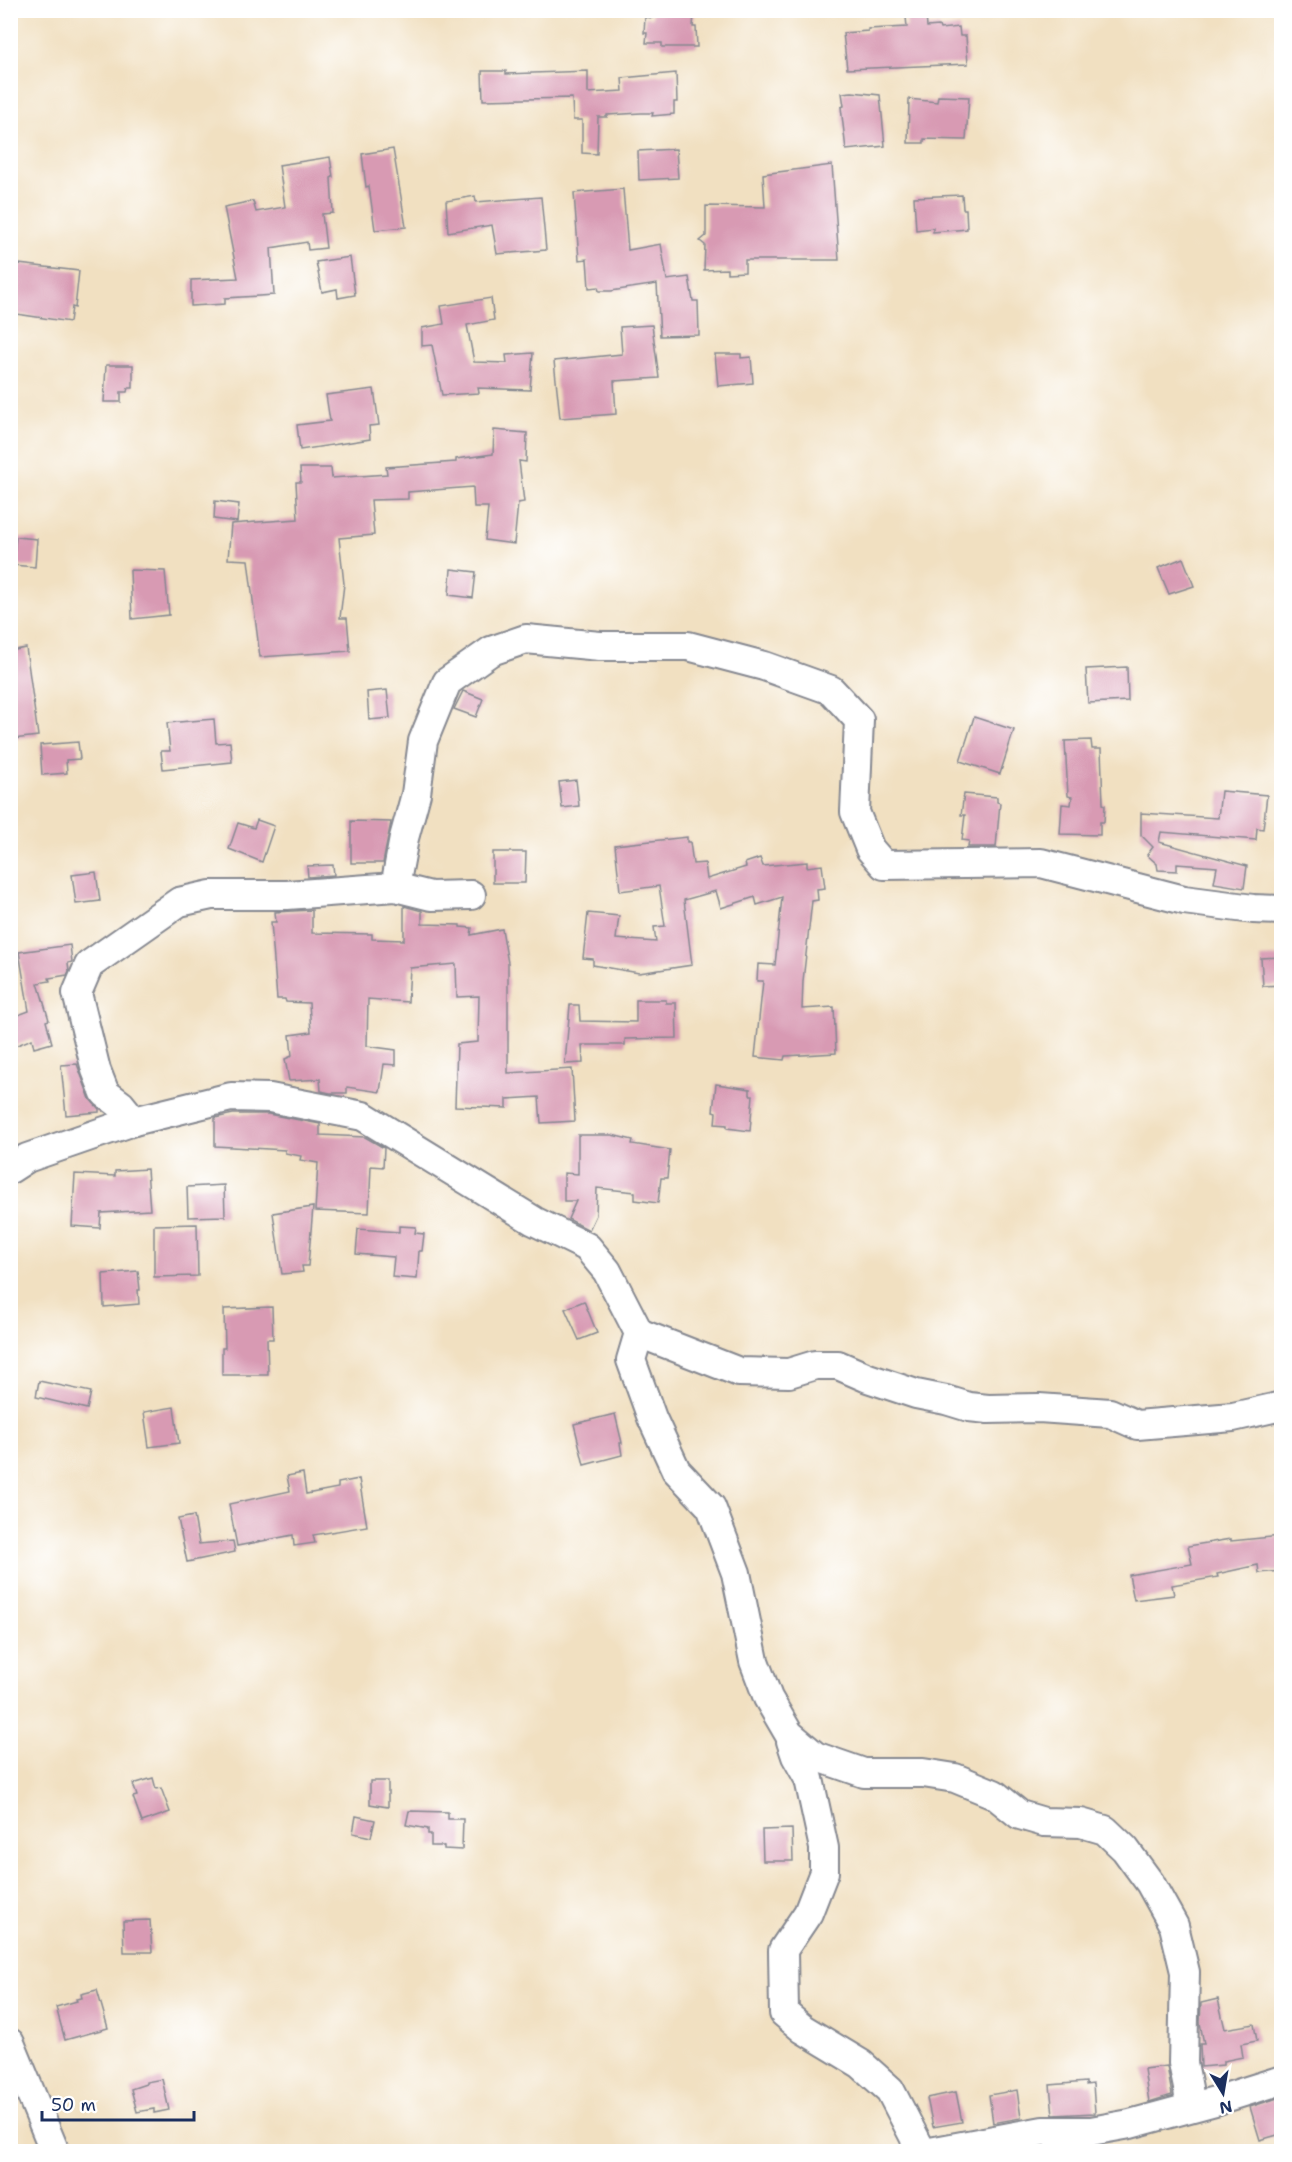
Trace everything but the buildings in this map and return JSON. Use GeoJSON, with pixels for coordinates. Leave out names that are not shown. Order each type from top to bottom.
{"type":"FeatureCollection","features":[{"type":"Feature","properties":{"kind":"street"},"geometry":{"type":"LineString","coordinates":[[395,887],[404,838],[416,794],[423,741],[447,682],[492,651],[526,639],[600,646],[688,646],[764,666],[831,690],[860,720],[855,812],[870,849],[884,865],[1041,863],[1184,900],[1253,909],[1281,910]]}},
{"type":"Feature","properties":{"kind":"street"},"geometry":{"type":"LineString","coordinates":[[134,1121],[122,1105],[105,1093],[96,1070],[77,993],[89,965],[179,902],[211,895],[287,895],[395,887],[431,896],[471,895]]}},
{"type":"Feature","properties":{"kind":"street"},"geometry":{"type":"LineString","coordinates":[[10,1169],[27,1158],[134,1121],[231,1097],[270,1098],[363,1116],[534,1221],[587,1247],[607,1271],[639,1333],[739,1372],[789,1373],[815,1365],[838,1365],[887,1384],[969,1407],[1039,1408],[1110,1413],[1137,1425],[1233,1416],[1281,1406]]}},
{"type":"Feature","properties":{"kind":"street"},"geometry":{"type":"LineString","coordinates":[[639,1333],[631,1360],[652,1418],[676,1470],[711,1507],[736,1573],[754,1661],[768,1698],[789,1734],[796,1756],[809,1779],[824,1848],[824,1872],[808,1913],[783,1950],[784,2013],[803,2029],[861,2064],[890,2090],[922,2151]]}},
{"type":"Feature","properties":{"kind":"street"},"geometry":{"type":"LineString","coordinates":[[789,1734],[814,1756],[864,1773],[923,1773],[955,1778],[994,1794],[1020,1815],[1044,1822],[1082,1823],[1105,1830],[1125,1848],[1150,1883],[1174,1926],[1185,1972],[1183,2063],[1190,2107]]}},
{"type":"Feature","properties":{"kind":"street"},"geometry":{"type":"LineString","coordinates":[[10,2043],[49,2149]]}},
{"type":"Feature","properties":{"kind":"street"},"geometry":{"type":"LineString","coordinates":[[930,2151],[1042,2131],[1092,2141],[1130,2124],[1281,2080]]}}]}
